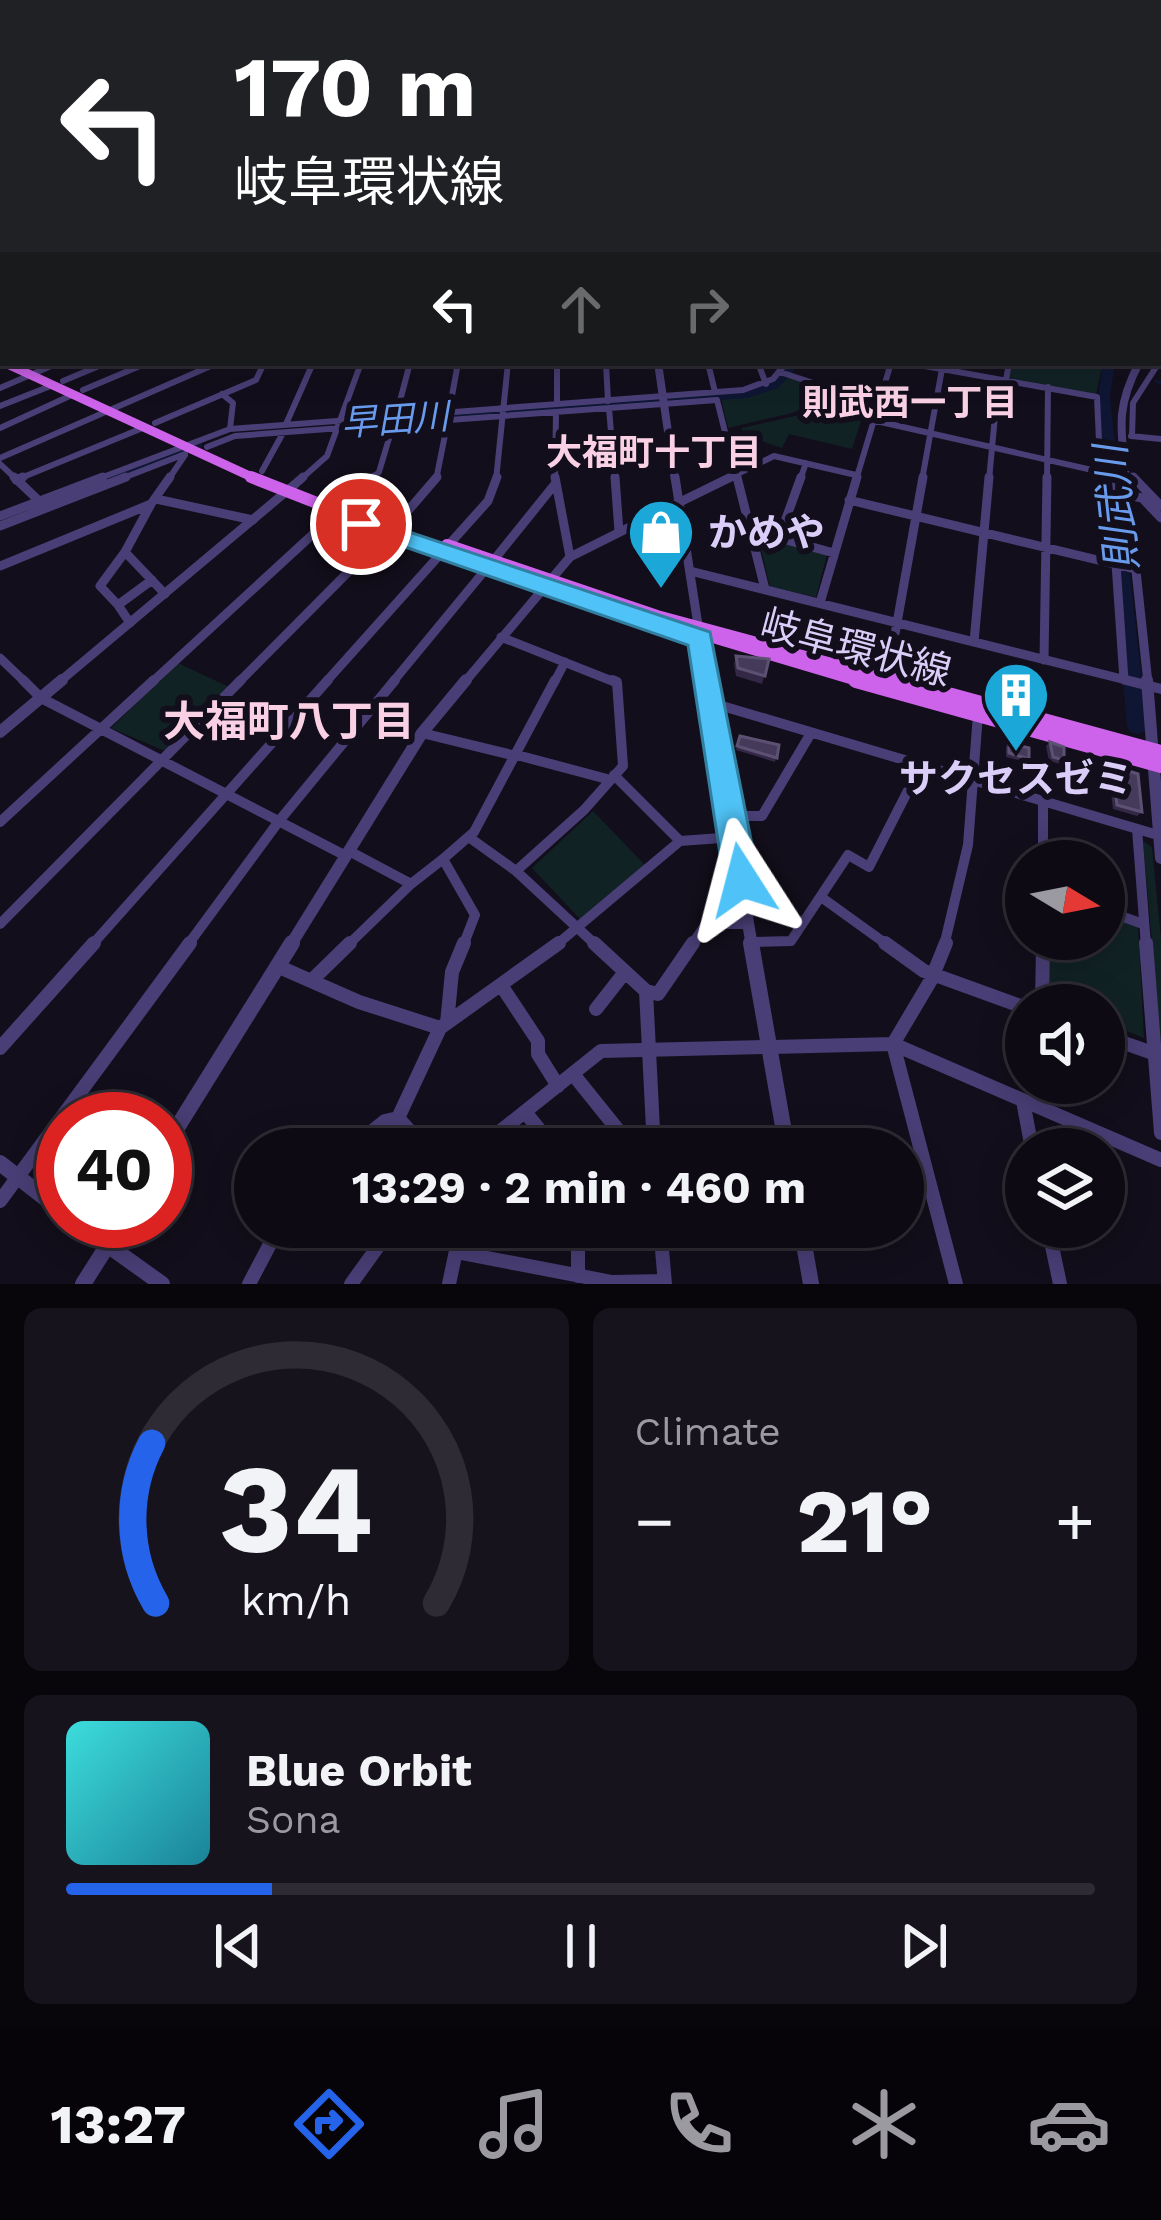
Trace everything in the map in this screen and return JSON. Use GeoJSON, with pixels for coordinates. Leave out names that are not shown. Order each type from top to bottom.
{"type":"FeatureCollection","features":[{"type":"Feature","properties":{"kind":"main road","name":"岐阜環状線"},"geometry":{"type":"LineString","coordinates":[[22,366],[339,510],[546,585],[978,714],[1157,758]]}},
{"type":"Feature","properties":{"kind":"main road","name":"岐阜環状線"},"geometry":{"type":"LineString","coordinates":[[28,366],[37,372]]}},
{"type":"Feature","properties":{"kind":"main road","name":"岐阜環状線"},"geometry":{"type":"LineString","coordinates":[[194,447],[262,471],[290,489]]}},
{"type":"Feature","properties":{"kind":"main road","name":"岐阜環状線"},"geometry":{"type":"LineString","coordinates":[[699,633],[887,679],[1157,758]]}},
{"type":"Feature","properties":{"kind":"street"},"geometry":{"type":"LineString","coordinates":[[0,388],[51,366]]}},
{"type":"Feature","properties":{"kind":"street"},"geometry":{"type":"LineString","coordinates":[[0,406],[99,366]]}},
{"type":"Feature","properties":{"kind":"street"},"geometry":{"type":"LineString","coordinates":[[0,428],[140,366]]}},
{"type":"Feature","properties":{"kind":"street"},"geometry":{"type":"LineString","coordinates":[[38,500],[0,461],[211,366]]}},
{"type":"Feature","properties":{"kind":"street"},"geometry":{"type":"LineString","coordinates":[[16,480],[256,380],[263,366]]}},
{"type":"Feature","properties":{"kind":"street"},"geometry":{"type":"LineString","coordinates":[[262,471],[312,366]]}},
{"type":"Feature","properties":{"kind":"street"},"geometry":{"type":"LineString","coordinates":[[0,732],[327,456],[360,366]]}},
{"type":"Feature","properties":{"kind":"street"},"geometry":{"type":"LineString","coordinates":[[0,823],[379,472],[409,366]]}},
{"type":"Feature","properties":{"kind":"street"},"geometry":{"type":"LineString","coordinates":[[0,923],[436,482],[457,366]]}},
{"type":"Feature","properties":{"kind":"street"},"geometry":{"type":"LineString","coordinates":[[0,1048],[493,494],[508,366]]}},
{"type":"Feature","properties":{"kind":"street"},"geometry":{"type":"LineString","coordinates":[[557,366],[555,484],[570,557]]}},
{"type":"Feature","properties":{"kind":"street"},"geometry":{"type":"LineString","coordinates":[[606,366],[619,532]]}},
{"type":"Feature","properties":{"kind":"street"},"geometry":{"type":"LineString","coordinates":[[658,366],[784,1128]]}},
{"type":"Feature","properties":{"kind":"street"},"geometry":{"type":"LineString","coordinates":[[709,366],[715,392]]}},
{"type":"Feature","properties":{"kind":"street"},"geometry":{"type":"LineString","coordinates":[[759,366],[766,384]]}},
{"type":"Feature","properties":{"kind":"street"},"geometry":{"type":"LineString","coordinates":[[820,603],[890,366]]}},
{"type":"Feature","properties":{"kind":"street"},"geometry":{"type":"LineString","coordinates":[[925,366],[1097,397],[1100,463],[1115,473],[1126,495],[1124,566],[1135,683]]}},
{"type":"Feature","properties":{"kind":"street"},"geometry":{"type":"LineString","coordinates":[[1004,382],[1008,366]]}},
{"type":"Feature","properties":{"kind":"street"},"geometry":{"type":"LineString","coordinates":[[1126,436],[1122,396],[1137,366]]}},
{"type":"Feature","properties":{"kind":"street"},"geometry":{"type":"LineString","coordinates":[[1156,366],[1130,413],[1115,473],[1135,683],[1157,758],[1161,857]]}},
{"type":"Feature","properties":{"kind":"street"},"geometry":{"type":"LineString","coordinates":[[887,679],[942,369]]}},
{"type":"Feature","properties":{"kind":"street"},"geometry":{"type":"LineString","coordinates":[[663,400],[766,384],[785,370],[877,404]]}},
{"type":"Feature","properties":{"kind":"street"},"geometry":{"type":"LineString","coordinates":[[1147,380],[1161,385]]}},
{"type":"Feature","properties":{"kind":"street"},"geometry":{"type":"LineString","coordinates":[[974,642],[998,384],[1004,382]]}},
{"type":"Feature","properties":{"kind":"street"},"geometry":{"type":"LineString","coordinates":[[1044,660],[1048,387]]}},
{"type":"Feature","properties":{"kind":"street"},"geometry":{"type":"LineString","coordinates":[[222,394],[233,403],[230,428]]}},
{"type":"Feature","properties":{"kind":"street"},"geometry":{"type":"LineString","coordinates":[[0,516],[230,437],[339,424],[717,400],[765,589]]}},
{"type":"Feature","properties":{"kind":"street"},"geometry":{"type":"LineString","coordinates":[[872,420],[1132,476],[1161,518]]}},
{"type":"Feature","properties":{"kind":"street"},"geometry":{"type":"LineString","coordinates":[[0,526],[230,428],[284,429]]}},
{"type":"Feature","properties":{"kind":"street"},"geometry":{"type":"LineString","coordinates":[[1126,436],[1161,439]]}},
{"type":"Feature","properties":{"kind":"street"},"geometry":{"type":"LineString","coordinates":[[130,623],[100,586],[153,501],[194,447]]}},
{"type":"Feature","properties":{"kind":"street"},"geometry":{"type":"LineString","coordinates":[[192,1103],[422,733],[570,557],[774,456],[856,475]]}},
{"type":"Feature","properties":{"kind":"street"},"geometry":{"type":"LineString","coordinates":[[779,538],[806,463]]}},
{"type":"Feature","properties":{"kind":"street"},"geometry":{"type":"LineString","coordinates":[[0,1201],[279,821],[555,484]]}},
{"type":"Feature","properties":{"kind":"street"},"geometry":{"type":"LineString","coordinates":[[1126,495],[1152,500]]}},
{"type":"Feature","properties":{"kind":"street"},"geometry":{"type":"LineString","coordinates":[[0,566],[153,501],[186,499],[227,520],[253,520]]}},
{"type":"Feature","properties":{"kind":"street"},"geometry":{"type":"LineString","coordinates":[[849,500],[1124,566]]}},
{"type":"Feature","properties":{"kind":"street"},"geometry":{"type":"LineString","coordinates":[[750,530],[834,553]]}},
{"type":"Feature","properties":{"kind":"street"},"geometry":{"type":"LineString","coordinates":[[125,552],[165,594]]}},
{"type":"Feature","properties":{"kind":"street"},"geometry":{"type":"LineString","coordinates":[[690,571],[1161,689]]}},
{"type":"Feature","properties":{"kind":"street"},"geometry":{"type":"LineString","coordinates":[[118,605],[152,580]]}},
{"type":"Feature","properties":{"kind":"street"},"geometry":{"type":"LineString","coordinates":[[501,637],[617,682],[623,766],[584,810],[516,871]]}},
{"type":"Feature","properties":{"kind":"street"},"geometry":{"type":"LineString","coordinates":[[0,658],[41,698],[411,884]]}},
{"type":"Feature","properties":{"kind":"street"},"geometry":{"type":"LineString","coordinates":[[311,981],[411,884],[470,838],[565,662]]}},
{"type":"Feature","properties":{"kind":"street"},"geometry":{"type":"LineString","coordinates":[[712,703],[1160,835]]}},
{"type":"Feature","properties":{"kind":"street"},"geometry":{"type":"LineString","coordinates":[[956,1284],[893,1044],[933,975],[958,904],[976,781],[978,714]]}},
{"type":"Feature","properties":{"kind":"street"},"geometry":{"type":"LineString","coordinates":[[422,733],[611,777],[680,842]]}},
{"type":"Feature","properties":{"kind":"street"},"geometry":{"type":"LineString","coordinates":[[731,816],[762,815],[811,733]]}},
{"type":"Feature","properties":{"kind":"street"},"geometry":{"type":"LineString","coordinates":[[752,942],[791,940],[848,855],[869,867],[921,765]]}},
{"type":"Feature","properties":{"kind":"street"},"geometry":{"type":"LineString","coordinates":[[1043,801],[1043,840]]}},
{"type":"Feature","properties":{"kind":"street"},"geometry":{"type":"LineString","coordinates":[[1137,829],[1161,1133]]}},
{"type":"Feature","properties":{"kind":"street"},"geometry":{"type":"LineString","coordinates":[[277,966],[358,1002],[443,1025],[578,928],[680,842],[735,837]]}},
{"type":"Feature","properties":{"kind":"street"},"geometry":{"type":"LineString","coordinates":[[470,838],[516,871],[646,991],[658,994],[706,924],[748,924]]}},
{"type":"Feature","properties":{"kind":"street"},"geometry":{"type":"LineString","coordinates":[[398,1118],[443,1025],[452,973],[476,915],[443,860]]}},
{"type":"Feature","properties":{"kind":"street"},"geometry":{"type":"LineString","coordinates":[[821,897],[933,975],[1005,1001]]}},
{"type":"Feature","properties":{"kind":"street"},"geometry":{"type":"LineString","coordinates":[[1125,917],[1144,924]]}},
{"type":"Feature","properties":{"kind":"street"},"geometry":{"type":"LineString","coordinates":[[596,1009],[625,972]]}},
{"type":"Feature","properties":{"kind":"street"},"geometry":{"type":"LineString","coordinates":[[501,985],[538,1041],[538,1054],[558,1086]]}},
{"type":"Feature","properties":{"kind":"street"},"geometry":{"type":"LineString","coordinates":[[646,991],[652,1128]]}},
{"type":"Feature","properties":{"kind":"street"},"geometry":{"type":"LineString","coordinates":[[1125,1043],[1158,1055]]}},
{"type":"Feature","properties":{"kind":"street"},"geometry":{"type":"LineString","coordinates":[[505,1128],[602,1051],[893,1044],[1005,1093]]}},
{"type":"Feature","properties":{"kind":"street"},"geometry":{"type":"LineString","coordinates":[[573,1074],[616,1128]]}},
{"type":"Feature","properties":{"kind":"street"},"geometry":{"type":"LineString","coordinates":[[1030,1104],[1161,1160]]}},
{"type":"Feature","properties":{"kind":"street"},"geometry":{"type":"LineString","coordinates":[[525,1112],[538,1128]]}},
{"type":"Feature","properties":{"kind":"street"},"geometry":{"type":"LineString","coordinates":[[376,1128],[398,1118]]}},
{"type":"Feature","properties":{"kind":"street"},"geometry":{"type":"LineString","coordinates":[[398,1118],[407,1128]]}},
{"type":"Feature","properties":{"kind":"street"},"geometry":{"type":"LineString","coordinates":[[0,1162],[36,1191]]}},
{"type":"Feature","properties":{"kind":"street"},"geometry":{"type":"LineString","coordinates":[[83,1284],[107,1248]]}},
{"type":"Feature","properties":{"kind":"street"},"geometry":{"type":"LineString","coordinates":[[109,1248],[161,1284]]}},
{"type":"Feature","properties":{"kind":"street"},"geometry":{"type":"LineString","coordinates":[[249,1284],[268,1248]]}},
{"type":"Feature","properties":{"kind":"street"},"geometry":{"type":"LineString","coordinates":[[351,1284],[377,1248]]}},
{"type":"Feature","properties":{"kind":"street"},"geometry":{"type":"LineString","coordinates":[[449,1284],[457,1248]]}},
{"type":"Feature","properties":{"kind":"street"},"geometry":{"type":"LineString","coordinates":[[578,1248],[578,1276]]}},
{"type":"Feature","properties":{"kind":"street"},"geometry":{"type":"LineString","coordinates":[[456,1252],[612,1282],[664,1282],[662,1248]]}},
{"type":"Feature","properties":{"kind":"street"},"geometry":{"type":"LineString","coordinates":[[805,1248],[811,1284]]}},
{"type":"Feature","properties":{"kind":"street"},"geometry":{"type":"LineString","coordinates":[[1052,1248],[1060,1284]]}},
{"type":"Feature","properties":{"kind":"shaded area"},"geometry":{"type":"Polygon","coordinates":[[[1011,366],[1102,366],[1096,394],[1009,380],[1011,366]]]}},
{"type":"Feature","properties":{"kind":"shaded area"},"geometry":{"type":"Polygon","coordinates":[[[790,376],[837,392],[792,413],[728,428],[721,399],[757,395],[790,376]]]}},
{"type":"Feature","properties":{"kind":"shaded area"},"geometry":{"type":"Polygon","coordinates":[[[842,396],[866,406],[852,449],[789,434],[782,448],[743,435],[742,428],[795,416],[842,396]]]}},
{"type":"Feature","properties":{"kind":"shaded area"},"geometry":{"type":"Polygon","coordinates":[[[758,536],[827,554],[816,597],[770,587],[758,536]]]}},
{"type":"Feature","properties":{"kind":"shaded area"},"geometry":{"type":"Polygon","coordinates":[[[178,663],[229,687],[165,751],[111,728],[178,663]]]}},
{"type":"Feature","properties":{"kind":"shaded area"},"geometry":{"type":"Polygon","coordinates":[[[593,811],[645,865],[580,919],[532,868],[593,811]]]}},
{"type":"Feature","properties":{"kind":"shaded area"},"geometry":{"type":"Polygon","coordinates":[[[1143,841],[1152,847],[1161,939],[1161,1044],[1143,841]]]}},
{"type":"Feature","properties":{"kind":"shaded area"},"geometry":{"type":"Polygon","coordinates":[[[1125,922],[1138,927],[1144,1038],[1125,1030],[1125,984],[1047,984],[1048,960],[1125,960],[1125,922]]]}},
{"type":"Feature","properties":{"kind":"building"},"geometry":{"type":"Polygon","coordinates":[[[391,542],[404,547],[394,557],[381,552],[391,542]]]}},
{"type":"Feature","properties":{"kind":"building"},"geometry":{"type":"Polygon","coordinates":[[[857,631],[883,638],[882,648],[855,643],[857,631]]]}},
{"type":"Feature","properties":{"kind":"building"},"geometry":{"type":"Polygon","coordinates":[[[736,656],[769,659],[765,676],[738,668],[736,656]]]}},
{"type":"Feature","properties":{"kind":"building"},"geometry":{"type":"Polygon","coordinates":[[[740,736],[779,745],[777,758],[737,746],[740,736]]]}},
{"type":"Feature","properties":{"kind":"building"},"geometry":{"type":"Polygon","coordinates":[[[1050,742],[1064,747],[1064,760],[1053,757],[1050,742]]]}},
{"type":"Feature","properties":{"kind":"building"},"geometry":{"type":"Polygon","coordinates":[[[1009,743],[1029,748],[1029,759],[1009,753],[1009,743]]]}},
{"type":"Feature","properties":{"kind":"building"},"geometry":{"type":"Polygon","coordinates":[[[1122,769],[1138,774],[1142,812],[1117,805],[1113,774],[1122,769]]]}},
{"type":"Feature","properties":{"kind":"waterway","name":"早田川"},"geometry":{"type":"LineString","coordinates":[[420,417],[747,394],[774,385],[792,366]]}},
{"type":"Feature","properties":{"kind":"waterway","name":"則武川"},"geometry":{"type":"LineString","coordinates":[[1109,366],[1104,397],[1137,726]]}},
{"type":"Feature","properties":{"kind":"waterway"},"geometry":{"type":"LineString","coordinates":[[1156,381],[1161,383]]}},
{"type":"Feature","properties":{"kind":"waterway","name":"早田川"},"geometry":{"type":"LineString","coordinates":[[89,486],[197,444]]}},
{"type":"Feature","properties":{"kind":"place","name":"かめや"},"geometry":{"type":"Point","coordinates":[661,591]}},
{"type":"Feature","properties":{"kind":"place","name":"サクセスゼミ"},"geometry":{"type":"Point","coordinates":[1016,754]}},
{"type":"Feature","properties":{"kind":"district","name":"則武西一丁目"},"geometry":{"type":"Point","coordinates":[910,402]}},
{"type":"Feature","properties":{"kind":"district","name":"大福町十丁目"},"geometry":{"type":"Point","coordinates":[654,452]}},
{"type":"Feature","properties":{"kind":"district","name":"大福町八丁目"},"geometry":{"type":"Point","coordinates":[289,721]}},
{"type":"Feature","properties":{"kind":"route"},"geometry":{"type":"LineString","coordinates":[[361,524],[700,639],[742,880]]}}]}
